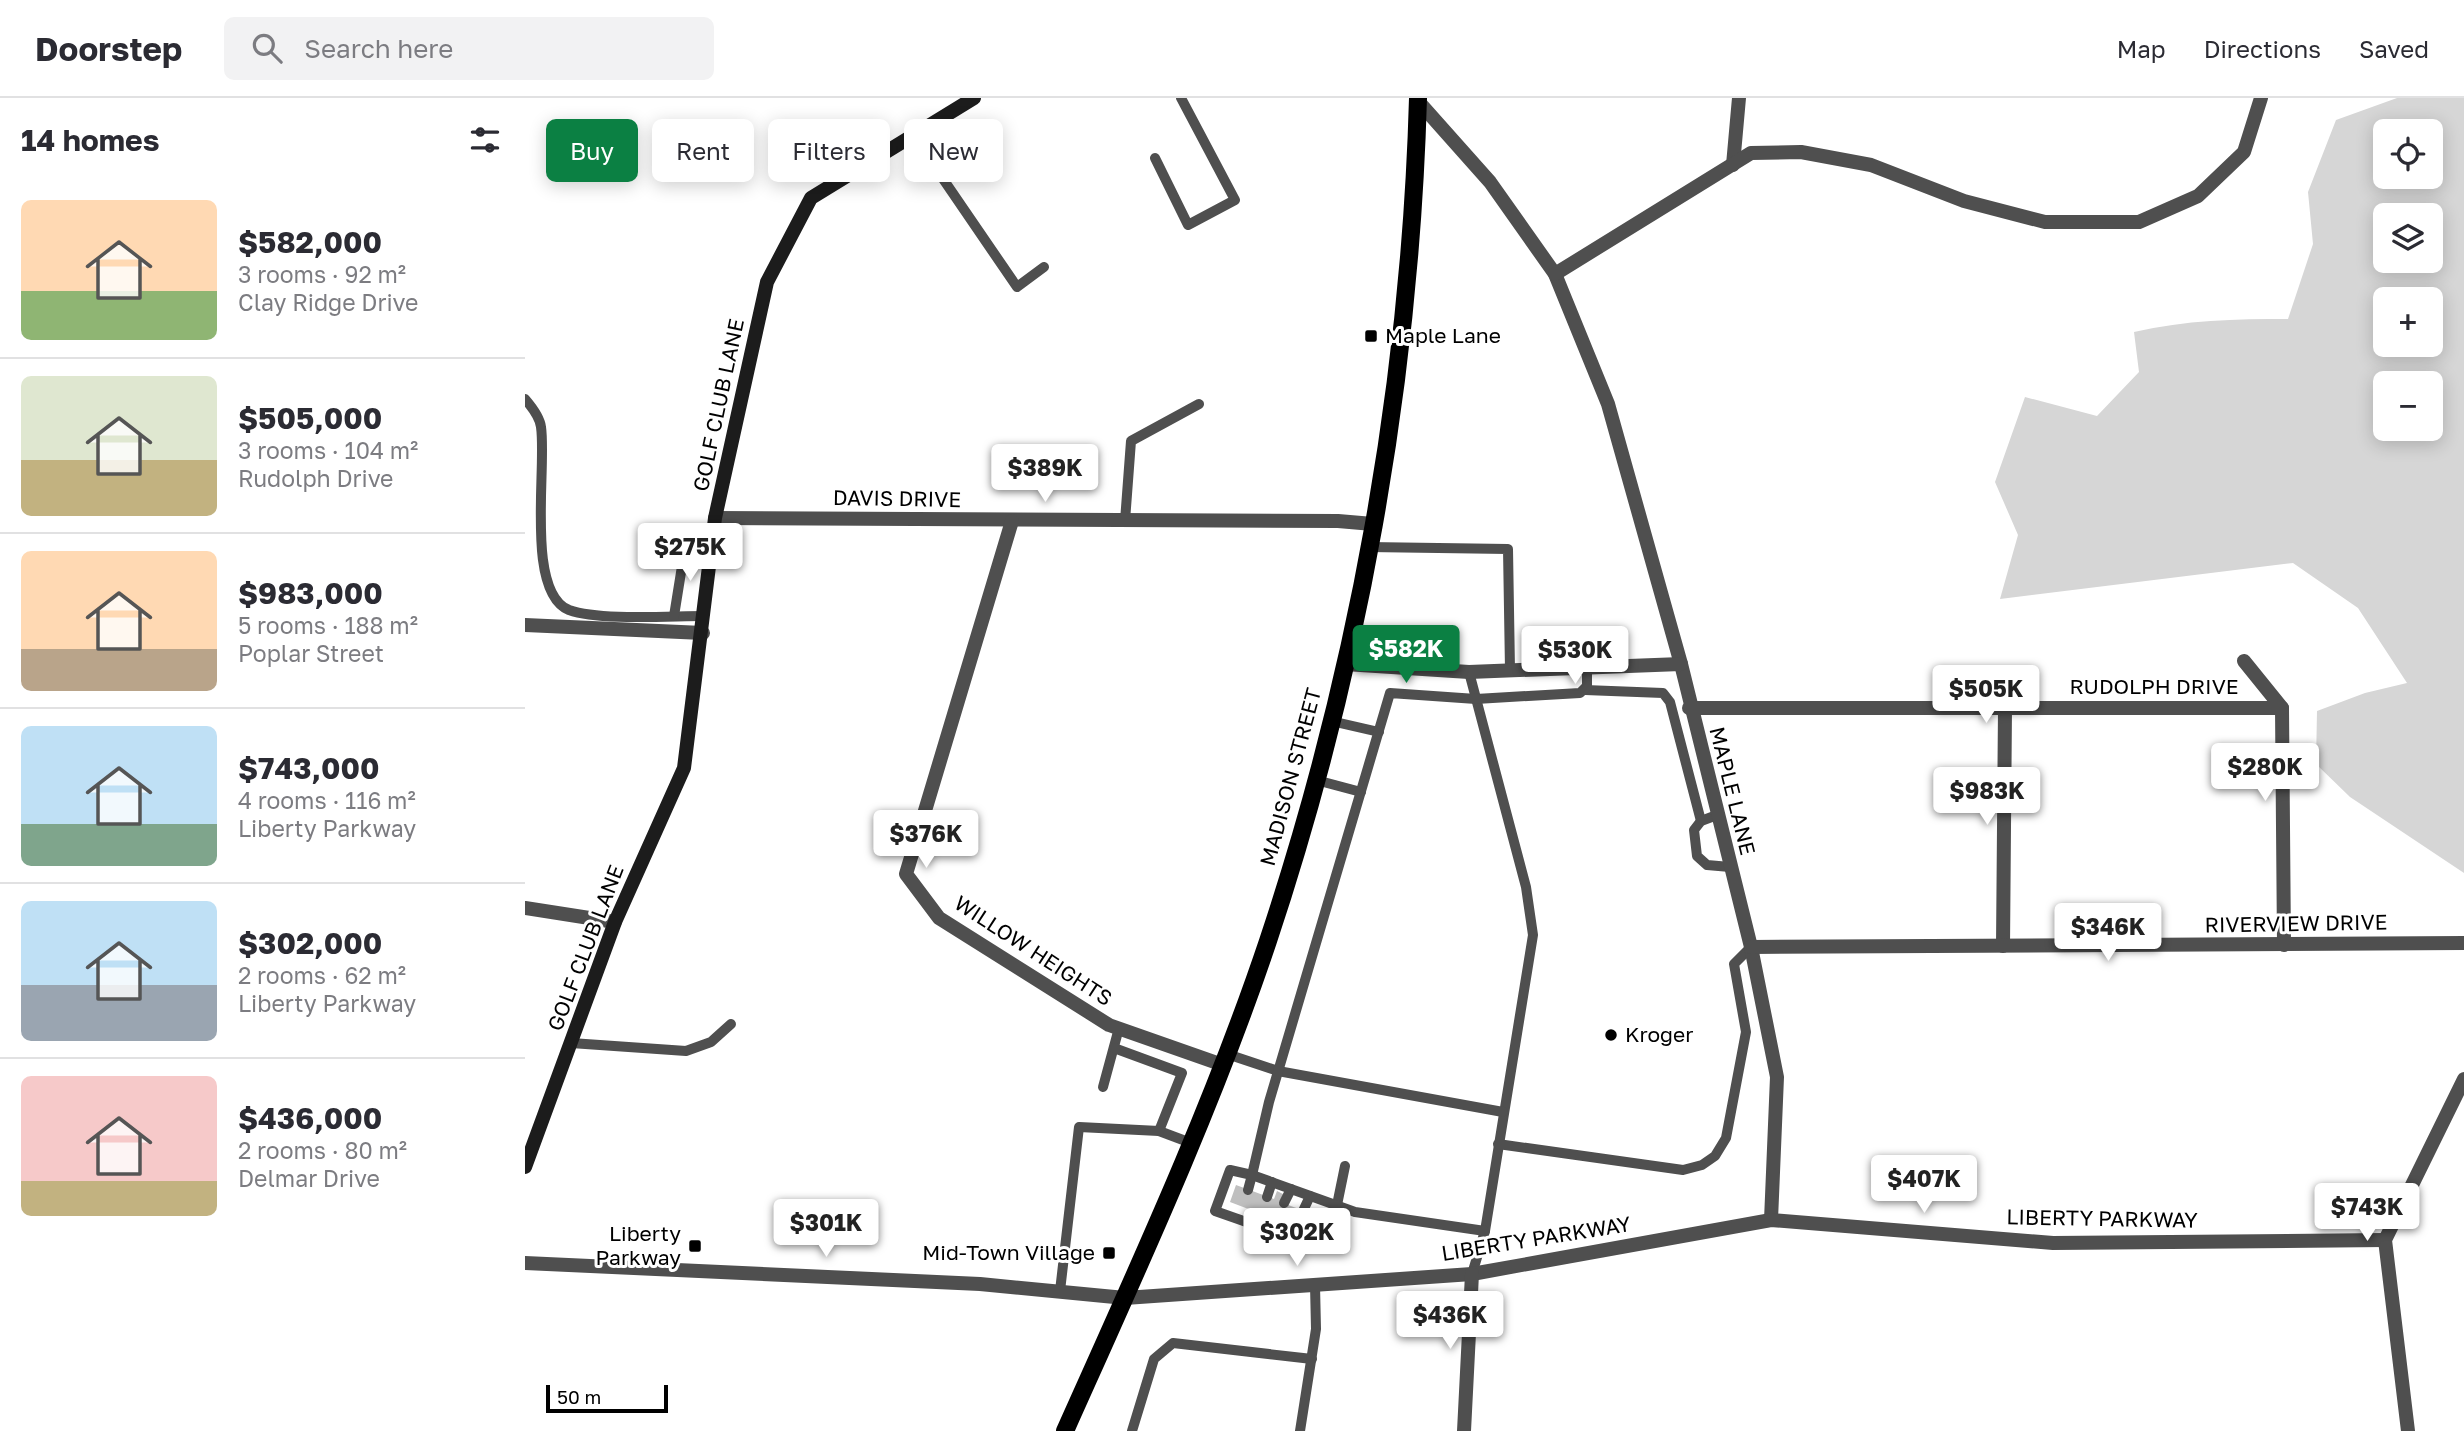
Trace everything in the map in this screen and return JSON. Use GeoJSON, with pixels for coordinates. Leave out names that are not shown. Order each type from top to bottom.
{"type":"FeatureCollection","features":[{"type":"Feature","properties":{"kind":"main road","name":"MADISON STREET"},"geometry":{"type":"LineString","coordinates":[[1070,1430],[1225,1059],[1268,939],[1316,780],[1345,664],[1373,524],[1399,350],[1418,100]]}},
{"type":"Feature","properties":{"kind":"street","name":"GOLF CLUB LANE"},"geometry":{"type":"LineString","coordinates":[[939,119],[974,98]]}},
{"type":"Feature","properties":{"kind":"street"},"geometry":{"type":"LineString","coordinates":[[1733,165],[1739,98]]}},
{"type":"Feature","properties":{"kind":"street"},"geometry":{"type":"LineString","coordinates":[[1555,274],[1751,153],[1801,152],[1871,165],[1964,201],[2045,222],[2139,222],[2197,195],[2244,152],[2262,98]]}},
{"type":"Feature","properties":{"kind":"street","name":"MAPLE LANE"},"geometry":{"type":"LineString","coordinates":[[1418,100],[1490,181],[1555,274],[1608,404],[1681,664],[1689,708],[1751,947],[1777,1077],[1771,1220]]}},
{"type":"Feature","properties":{"kind":"street","name":"GOLF CLUB LANE"},"geometry":{"type":"LineString","coordinates":[[525,1167],[615,922],[684,768],[715,518],[767,282],[811,198],[904,141]]}},
{"type":"Feature","properties":{"kind":"street","name":"DAVIS DRIVE"},"geometry":{"type":"LineString","coordinates":[[715,518],[1011,522],[1338,521],[1373,524]]}},
{"type":"Feature","properties":{"kind":"street","name":"WILLOW HEIGHTS"},"geometry":{"type":"LineString","coordinates":[[1011,522],[906,874],[939,918],[1109,1025],[1179,1049],[1225,1059]]}},
{"type":"Feature","properties":{"kind":"street"},"geometry":{"type":"LineString","coordinates":[[525,625],[702,633]]}},
{"type":"Feature","properties":{"kind":"street"},"geometry":{"type":"LineString","coordinates":[[2244,661],[2282,708],[2284,945]]}},
{"type":"Feature","properties":{"kind":"street"},"geometry":{"type":"LineString","coordinates":[[1345,664],[1469,672],[1681,664]]}},
{"type":"Feature","properties":{"kind":"street","name":"RUDOLPH DRIVE"},"geometry":{"type":"LineString","coordinates":[[1689,708],[2282,708]]}},
{"type":"Feature","properties":{"kind":"street"},"geometry":{"type":"LineString","coordinates":[[2003,946],[2005,708]]}},
{"type":"Feature","properties":{"kind":"street"},"geometry":{"type":"LineString","coordinates":[[525,908],[615,922]]}},
{"type":"Feature","properties":{"kind":"street","name":"RIVERVIEW DRIVE"},"geometry":{"type":"LineString","coordinates":[[1751,947],[1849,944],[2003,946],[2464,943]]}},
{"type":"Feature","properties":{"kind":"street"},"geometry":{"type":"LineString","coordinates":[[2408,1431],[2385,1240],[2464,1079]]}},
{"type":"Feature","properties":{"kind":"street","name":"LIBERTY PARKWAY"},"geometry":{"type":"LineString","coordinates":[[525,1262],[980,1284],[1125,1298],[1472,1274],[1771,1220],[2053,1243],[2385,1240]]}},
{"type":"Feature","properties":{"kind":"street"},"geometry":{"type":"LineString","coordinates":[[1464,1431],[1472,1274]]}},
{"type":"Feature","properties":{"kind":"lane"},"geometry":{"type":"LineString","coordinates":[[1155,158],[1188,225],[1235,200],[1181,98]]}},
{"type":"Feature","properties":{"kind":"lane"},"geometry":{"type":"LineString","coordinates":[[945,182],[1017,287],[1044,267]]}},
{"type":"Feature","properties":{"kind":"lane"},"geometry":{"type":"LineString","coordinates":[[525,399],[541,424],[539,533],[543,576],[553,598],[568,610],[595,614],[704,616]]}},
{"type":"Feature","properties":{"kind":"lane"},"geometry":{"type":"LineString","coordinates":[[1125,522],[1131,442],[1199,404]]}},
{"type":"Feature","properties":{"kind":"lane"},"geometry":{"type":"LineString","coordinates":[[674,616],[687,535],[713,536]]}},
{"type":"Feature","properties":{"kind":"lane"},"geometry":{"type":"LineString","coordinates":[[1368,547],[1508,549],[1510,670]]}},
{"type":"Feature","properties":{"kind":"lane"},"geometry":{"type":"LineString","coordinates":[[1585,690],[1587,668]]}},
{"type":"Feature","properties":{"kind":"lane"},"geometry":{"type":"LineString","coordinates":[[1469,672],[1526,887],[1533,935],[1485,1231],[1472,1274]]}},
{"type":"Feature","properties":{"kind":"lane"},"geometry":{"type":"LineString","coordinates":[[1248,1190],[1278,1071],[1390,693],[1476,699],[1580,693],[1585,690],[1663,693],[1670,702],[1701,821]]}},
{"type":"Feature","properties":{"kind":"lane"},"geometry":{"type":"LineString","coordinates":[[1331,722],[1379,732]]}},
{"type":"Feature","properties":{"kind":"lane"},"geometry":{"type":"LineString","coordinates":[[1316,780],[1361,792]]}},
{"type":"Feature","properties":{"kind":"lane"},"geometry":{"type":"LineString","coordinates":[[1717,816],[1701,821],[1694,830],[1697,856],[1707,865],[1730,867]]}},
{"type":"Feature","properties":{"kind":"lane"},"geometry":{"type":"LineString","coordinates":[[1498,1144],[1683,1170],[1702,1165],[1715,1156],[1727,1138],[1746,1032],[1734,964],[1751,947]]}},
{"type":"Feature","properties":{"kind":"lane"},"geometry":{"type":"LineString","coordinates":[[571,1043],[686,1051],[711,1042],[731,1024]]}},
{"type":"Feature","properties":{"kind":"lane"},"geometry":{"type":"LineString","coordinates":[[1103,1087],[1119,1028]]}},
{"type":"Feature","properties":{"kind":"lane"},"geometry":{"type":"LineString","coordinates":[[1114,1048],[1182,1073],[1159,1131]]}},
{"type":"Feature","properties":{"kind":"lane"},"geometry":{"type":"LineString","coordinates":[[1172,1069],[1179,1049]]}},
{"type":"Feature","properties":{"kind":"lane"},"geometry":{"type":"LineString","coordinates":[[1225,1059],[1503,1112]]}},
{"type":"Feature","properties":{"kind":"lane"},"geometry":{"type":"LineString","coordinates":[[1060,1291],[1079,1127],[1159,1131],[1191,1143]]}},
{"type":"Feature","properties":{"kind":"lane"},"geometry":{"type":"LineString","coordinates":[[1345,1166],[1337,1205],[1309,1244],[1215,1211],[1230,1170],[1252,1175],[1337,1205],[1355,1212],[1485,1231]]}},
{"type":"Feature","properties":{"kind":"lane"},"geometry":{"type":"LineString","coordinates":[[1266,1197],[1272,1182]]}},
{"type":"Feature","properties":{"kind":"lane"},"geometry":{"type":"LineString","coordinates":[[1284,1203],[1291,1189]]}},
{"type":"Feature","properties":{"kind":"lane"},"geometry":{"type":"LineString","coordinates":[[1303,1210],[1310,1196]]}},
{"type":"Feature","properties":{"kind":"lane"},"geometry":{"type":"LineString","coordinates":[[1237,1218],[1241,1206]]}},
{"type":"Feature","properties":{"kind":"lane"},"geometry":{"type":"LineString","coordinates":[[1254,1225],[1260,1213]]}},
{"type":"Feature","properties":{"kind":"lane"},"geometry":{"type":"LineString","coordinates":[[1271,1231],[1276,1220]]}},
{"type":"Feature","properties":{"kind":"lane"},"geometry":{"type":"LineString","coordinates":[[1289,1237],[1295,1227]]}},
{"type":"Feature","properties":{"kind":"lane"},"geometry":{"type":"LineString","coordinates":[[1300,1431],[1316,1329],[1315,1285]]}},
{"type":"Feature","properties":{"kind":"lane"},"geometry":{"type":"LineString","coordinates":[[1132,1431],[1154,1359],[1173,1343],[1312,1359]]}},
{"type":"Feature","properties":{"kind":"shaded area"},"geometry":{"type":"Polygon","coordinates":[[[2397,98],[2464,98],[2464,873],[2350,797],[2316,764],[2317,711],[2365,693],[2407,683],[2358,608],[2293,563],[2000,599],[2018,535],[1995,482],[2025,397],[2097,416],[2139,372],[2134,332],[2211,321],[2288,319],[2313,244],[2308,192],[2336,120],[2397,98]]]}},
{"type":"Feature","properties":{"kind":"building"},"geometry":{"type":"Polygon","coordinates":[[[1236,1185],[1274,1199],[1277,1191],[1283,1194],[1280,1202],[1318,1216],[1312,1233],[1230,1202],[1236,1185]]]}},
{"type":"Feature","properties":{"kind":"place","name":"Maple Lane"},"geometry":{"type":"Point","coordinates":[1371,336]}},
{"type":"Feature","properties":{"kind":"place","name":"Kroger"},"geometry":{"type":"Point","coordinates":[1611,1035]}},
{"type":"Feature","properties":{"kind":"place","name":"Liberty Parkway"},"geometry":{"type":"Point","coordinates":[695,1246]}},
{"type":"Feature","properties":{"kind":"place","name":"Mid-Town Village"},"geometry":{"type":"Point","coordinates":[1109,1253]}}]}
